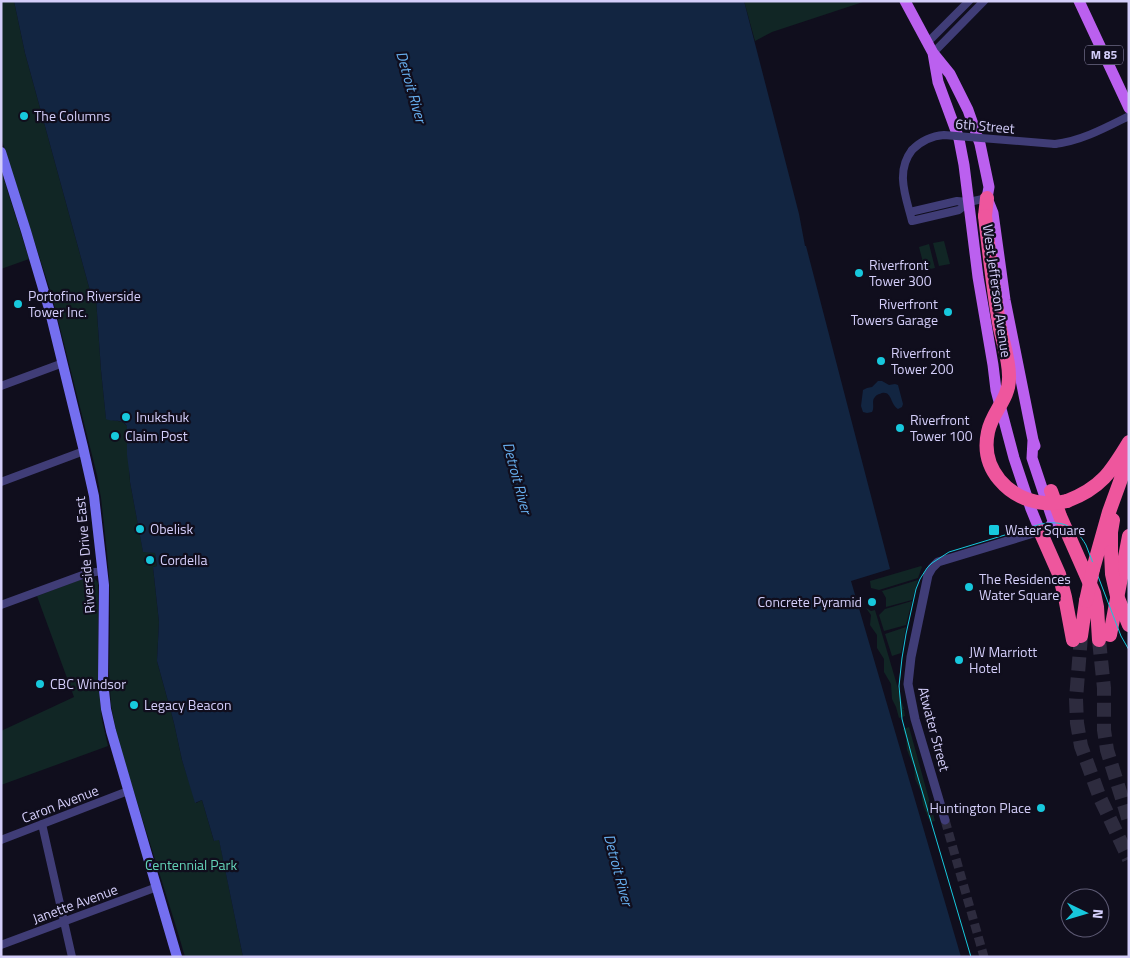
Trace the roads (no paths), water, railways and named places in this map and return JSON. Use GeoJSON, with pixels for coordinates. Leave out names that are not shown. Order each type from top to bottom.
{"type":"FeatureCollection","features":[{"type":"Feature","properties":{"kind":"highway"},"geometry":{"type":"LineString","coordinates":[[988,198],[985,216],[993,287],[1010,380],[1005,399],[995,414],[988,431],[986,449],[988,461],[996,476],[1009,490],[1035,502],[1054,504],[1066,501],[1080,496],[1101,482],[1108,475],[1129,442]]}},
{"type":"Feature","properties":{"kind":"highway"},"geometry":{"type":"LineString","coordinates":[[1040,531],[1059,574],[1077,638],[1109,512],[1129,458]]}},
{"type":"Feature","properties":{"kind":"highway"},"geometry":{"type":"LineString","coordinates":[[1129,472],[1115,510],[1111,532],[1112,574],[1117,596],[1129,626]]}},
{"type":"Feature","properties":{"kind":"highway"},"geometry":{"type":"LineString","coordinates":[[1051,491],[1094,593],[1105,637],[1129,536]]}},
{"type":"Feature","properties":{"kind":"main road","name":"West Jefferson Avenue"},"geometry":{"type":"LineString","coordinates":[[905,1],[930,48],[950,74],[968,110],[980,144],[989,187],[988,198],[993,212],[1004,300],[1013,344],[1033,440],[1051,491]]}},
{"type":"Feature","properties":{"kind":"main road","name":"M 85"},"geometry":{"type":"LineString","coordinates":[[1080,2],[1129,108]]}},
{"type":"Feature","properties":{"kind":"main road","name":"West Jefferson Avenue"},"geometry":{"type":"LineString","coordinates":[[930,48],[938,82],[959,139],[964,164],[978,277],[996,390],[1014,458],[1040,531]]}},
{"type":"Feature","properties":{"kind":"main road"},"geometry":{"type":"LineString","coordinates":[[959,139],[958,132],[960,128],[963,127],[970,131],[980,165],[987,179]]}},
{"type":"Feature","properties":{"kind":"main road","name":"Riverside Drive East"},"geometry":{"type":"LineString","coordinates":[[1,152],[29,240],[63,363],[94,496],[104,584],[103,681],[106,709],[177,957]]}},
{"type":"Feature","properties":{"kind":"main road"},"geometry":{"type":"LineString","coordinates":[[1033,440],[1032,458],[1053,521],[1050,528],[1040,531]]}},
{"type":"Feature","properties":{"kind":"street"},"geometry":{"type":"LineString","coordinates":[[930,48],[969,1]]}},
{"type":"Feature","properties":{"kind":"street"},"geometry":{"type":"LineString","coordinates":[[930,48],[984,1]]}},
{"type":"Feature","properties":{"kind":"street","name":"6th Street"},"geometry":{"type":"LineString","coordinates":[[970,202],[959,210],[912,221],[902,174],[906,160],[912,150],[926,139],[937,136],[1055,144],[1085,137],[1129,116]]}},
{"type":"Feature","properties":{"kind":"street"},"geometry":{"type":"LineString","coordinates":[[910,212],[957,201],[970,202],[988,198]]}},
{"type":"Feature","properties":{"kind":"street"},"geometry":{"type":"LineString","coordinates":[[1,386],[63,363]]}},
{"type":"Feature","properties":{"kind":"street"},"geometry":{"type":"LineString","coordinates":[[1,482],[84,451]]}},
{"type":"Feature","properties":{"kind":"street","name":"Atwater Street"},"geometry":{"type":"LineString","coordinates":[[945,820],[915,719],[908,684],[911,657],[928,575],[934,565],[940,562],[1040,531]]}},
{"type":"Feature","properties":{"kind":"street"},"geometry":{"type":"LineString","coordinates":[[1,605],[88,573],[103,571]]}},
{"type":"Feature","properties":{"kind":"street","name":"Caron Avenue"},"geometry":{"type":"LineString","coordinates":[[1,840],[128,791]]}},
{"type":"Feature","properties":{"kind":"street"},"geometry":{"type":"LineString","coordinates":[[42,824],[72,957]]}},
{"type":"Feature","properties":{"kind":"street","name":"Janette Avenue"},"geometry":{"type":"LineString","coordinates":[[1,945],[157,887]]}},
{"type":"Feature","properties":{"kind":"water","name":"Detroit River"},"geometry":{"type":"Polygon","coordinates":[[[14,1],[744,1],[799,214],[805,246],[890,569],[851,581],[961,957],[243,957],[219,840],[214,841],[202,800],[195,803],[157,661],[159,622],[153,567],[157,566],[155,553],[143,552],[130,482],[127,455],[127,426],[120,421],[106,419],[96,298],[92,298],[25,53],[14,1]]]}},
{"type":"Feature","properties":{"kind":"water"},"geometry":{"type":"Polygon","coordinates":[[[878,381],[889,385],[898,385],[903,404],[902,407],[898,409],[895,407],[888,394],[882,393],[874,399],[872,412],[863,412],[861,406],[863,390],[872,387],[878,381]]]}},
{"type":"Feature","properties":{"kind":"tunnel"},"geometry":{"type":"LineString","coordinates":[[1081,636],[1076,699],[1077,723],[1081,746],[1100,798],[1129,859]]}},
{"type":"Feature","properties":{"kind":"tunnel"},"geometry":{"type":"LineString","coordinates":[[1099,640],[1104,688],[1104,730],[1107,750],[1129,821]]}},
{"type":"Feature","properties":{"kind":"tunnel"},"geometry":{"type":"LineString","coordinates":[[945,820],[984,957]]}},
{"type":"Feature","properties":{"kind":"tram line"},"geometry":{"type":"LineString","coordinates":[[971,957],[902,719],[899,686],[902,658],[916,589],[920,579],[932,563],[949,552],[1041,524],[1056,523],[1068,526],[1082,538],[1086,545],[1121,636],[1129,650]]}},
{"type":"Feature","properties":{"kind":"place","name":"The Columns"},"geometry":{"type":"Point","coordinates":[24,116]}},
{"type":"Feature","properties":{"kind":"place","name":"Riverfront Tower 300"},"geometry":{"type":"Point","coordinates":[859,273]}},
{"type":"Feature","properties":{"kind":"place","name":"Portofino Riverside Tower Inc."},"geometry":{"type":"Point","coordinates":[18,304]}},
{"type":"Feature","properties":{"kind":"place","name":"Riverfront Towers Garage"},"geometry":{"type":"Point","coordinates":[948,312]}},
{"type":"Feature","properties":{"kind":"place","name":"Riverfront Tower 200"},"geometry":{"type":"Point","coordinates":[881,361]}},
{"type":"Feature","properties":{"kind":"place","name":"Inukshuk"},"geometry":{"type":"Point","coordinates":[126,417]}},
{"type":"Feature","properties":{"kind":"place","name":"Riverfront Tower 100"},"geometry":{"type":"Point","coordinates":[900,428]}},
{"type":"Feature","properties":{"kind":"place","name":"Claim Post"},"geometry":{"type":"Point","coordinates":[115,436]}},
{"type":"Feature","properties":{"kind":"place","name":"Obelisk"},"geometry":{"type":"Point","coordinates":[140,529]}},
{"type":"Feature","properties":{"kind":"place","name":"Water Square"},"geometry":{"type":"Point","coordinates":[994,530]}},
{"type":"Feature","properties":{"kind":"place","name":"Cordella"},"geometry":{"type":"Point","coordinates":[150,560]}},
{"type":"Feature","properties":{"kind":"place","name":"The Residences Water Square"},"geometry":{"type":"Point","coordinates":[969,587]}},
{"type":"Feature","properties":{"kind":"place","name":"Concrete Pyramid"},"geometry":{"type":"Point","coordinates":[872,602]}},
{"type":"Feature","properties":{"kind":"place","name":"JW Marriott Hotel"},"geometry":{"type":"Point","coordinates":[959,660]}},
{"type":"Feature","properties":{"kind":"place","name":"CBC Windsor"},"geometry":{"type":"Point","coordinates":[40,684]}},
{"type":"Feature","properties":{"kind":"place","name":"Legacy Beacon"},"geometry":{"type":"Point","coordinates":[134,705]}},
{"type":"Feature","properties":{"kind":"place","name":"Huntington Place"},"geometry":{"type":"Point","coordinates":[1041,808]}},
{"type":"Feature","properties":{"kind":"park label","name":"Centennial Park"},"geometry":{"type":"Point","coordinates":[191,865]}}]}
